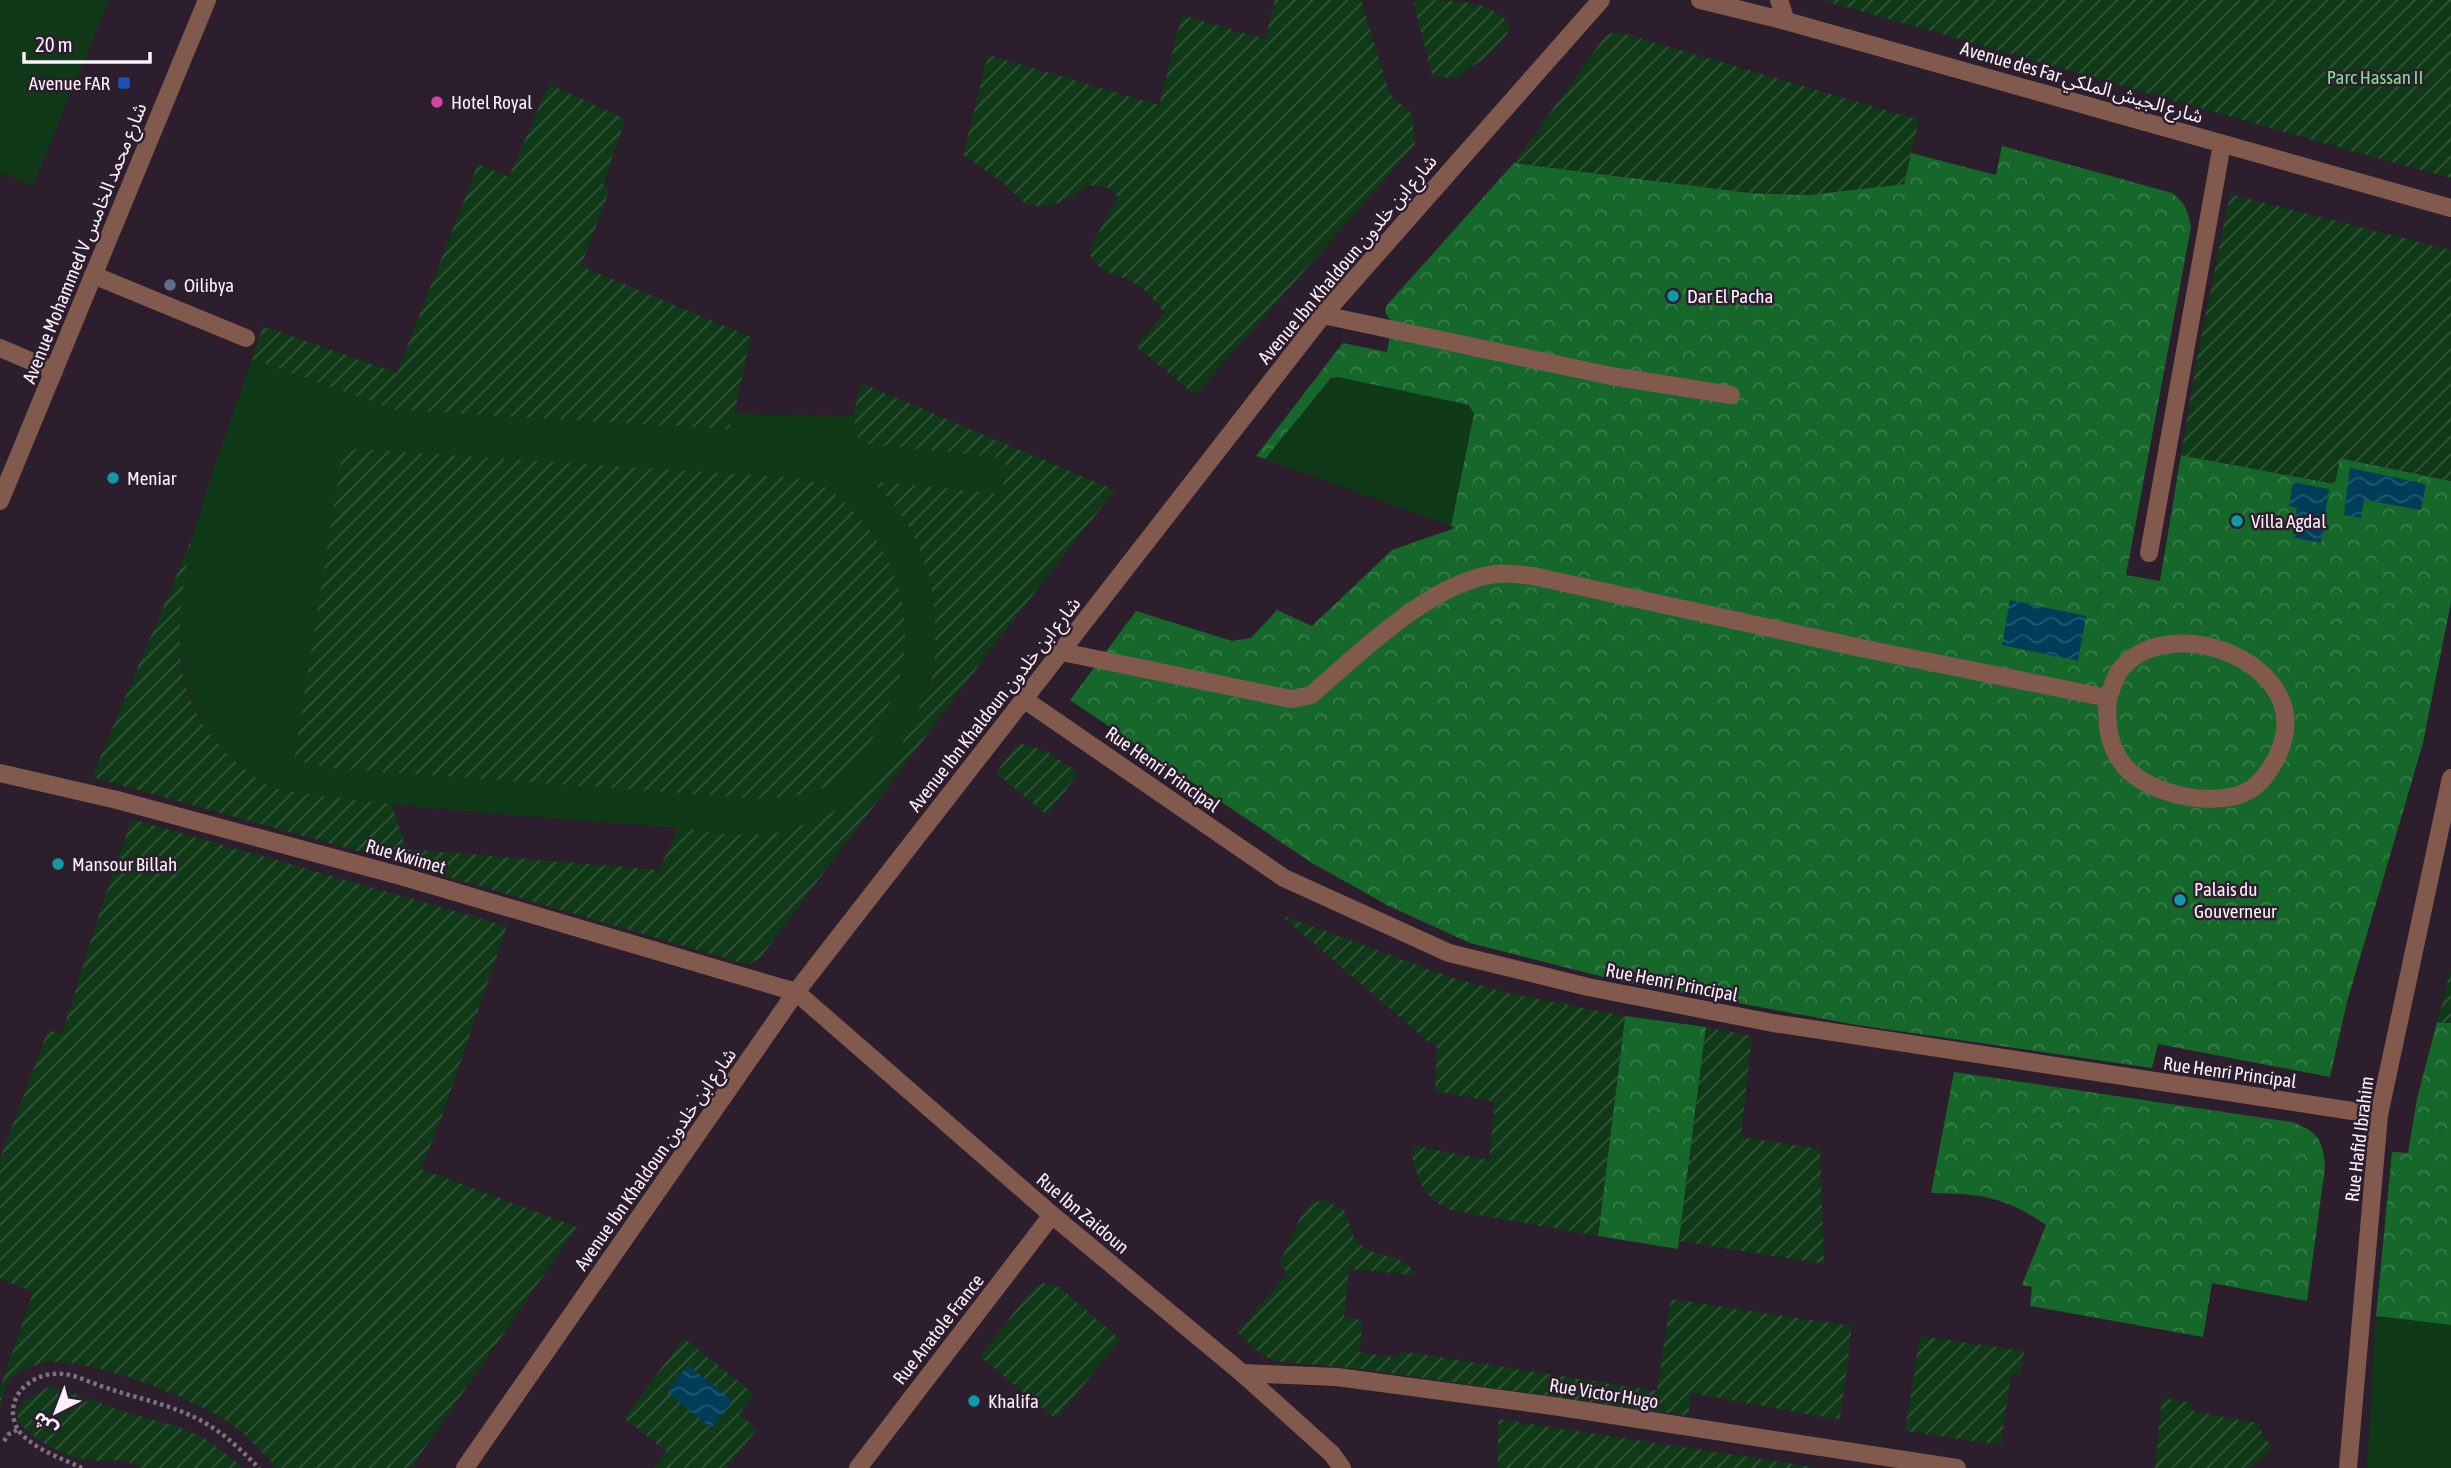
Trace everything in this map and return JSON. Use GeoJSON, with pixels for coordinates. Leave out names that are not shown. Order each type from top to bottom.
{"type":"FeatureCollection","features":[{"type":"Feature","properties":{"kind":"street","name":"Avenue Mohammed V شارع محمد الخامس"},"geometry":{"type":"LineString","coordinates":[[0,501],[207,0]]}},
{"type":"Feature","properties":{"kind":"street","name":"Avenue Ibn Khaldoun شارع ابن خلدون"},"geometry":{"type":"LineString","coordinates":[[465,1468],[796,992],[1323,315],[1601,0]]}},
{"type":"Feature","properties":{"kind":"street","name":"Avenue des Far شارع الجيش الملكي"},"geometry":{"type":"LineString","coordinates":[[1700,0],[1786,21],[2451,208]]}},
{"type":"Feature","properties":{"kind":"street"},"geometry":{"type":"LineString","coordinates":[[1779,0],[1786,21]]}},
{"type":"Feature","properties":{"kind":"street"},"geometry":{"type":"LineString","coordinates":[[2149,553],[2222,144]]}},
{"type":"Feature","properties":{"kind":"street"},"geometry":{"type":"LineString","coordinates":[[93,275],[246,338]]}},
{"type":"Feature","properties":{"kind":"street"},"geometry":{"type":"LineString","coordinates":[[1323,315],[1611,376],[1731,395]]}},
{"type":"Feature","properties":{"kind":"street"},"geometry":{"type":"LineString","coordinates":[[0,348],[54,371]]}},
{"type":"Feature","properties":{"kind":"street"},"geometry":{"type":"LineString","coordinates":[[1062,652],[1291,699],[1311,695],[1421,605],[1462,582],[1497,573],[1533,576],[1848,645],[2108,698]]}},
{"type":"Feature","properties":{"kind":"street"},"geometry":{"type":"LineString","coordinates":[[2169,644],[2210,645],[2239,658],[2268,681],[2282,702],[2286,726],[2284,737],[2277,758],[2246,792],[2211,799],[2168,793],[2135,777],[2119,759],[2106,721],[2108,698],[2118,674],[2135,657],[2169,644]]}},
{"type":"Feature","properties":{"kind":"street","name":"Rue Henri Principal"},"geometry":{"type":"LineString","coordinates":[[1025,699],[1284,878],[1449,953],[1588,988],[1773,1023],[2379,1115]]}},
{"type":"Feature","properties":{"kind":"street","name":"Rue Kwimet"},"geometry":{"type":"LineString","coordinates":[[0,773],[117,800],[401,876],[796,992]]}},
{"type":"Feature","properties":{"kind":"street","name":"Rue Hafid Ibrahim"},"geometry":{"type":"LineString","coordinates":[[2348,1468],[2379,1115],[2451,778]]}},
{"type":"Feature","properties":{"kind":"street","name":"Rue Ibn Zaidoun"},"geometry":{"type":"LineString","coordinates":[[796,992],[1052,1215],[1242,1373],[1332,1454],[1342,1468]]}},
{"type":"Feature","properties":{"kind":"street","name":"Rue Anatole France"},"geometry":{"type":"LineString","coordinates":[[858,1468],[1052,1215]]}},
{"type":"Feature","properties":{"kind":"street","name":"Rue Victor Hugo"},"geometry":{"type":"LineString","coordinates":[[1242,1373],[1337,1377],[1481,1396],[1957,1468]]}},
{"type":"Feature","properties":{"kind":"path"},"geometry":{"type":"LineString","coordinates":[[82,1468],[35,1445],[18,1430],[10,1416],[13,1393],[19,1387],[43,1376],[64,1374],[172,1409],[210,1425],[259,1468]]}},
{"type":"Feature","properties":{"kind":"path"},"geometry":{"type":"LineString","coordinates":[[4,1441],[9,1434],[18,1430]]}},
{"type":"Feature","properties":{"kind":"green space"},"geometry":{"type":"Polygon","coordinates":[[[0,0],[109,0],[33,186],[0,172],[0,0]]]}},
{"type":"Feature","properties":{"kind":"green space"},"geometry":{"type":"Polygon","coordinates":[[[1275,0],[1361,0],[1390,94],[1412,114],[1415,145],[1195,395],[1136,346],[1164,313],[1161,309],[1141,288],[1103,269],[1090,256],[1091,246],[1118,197],[1109,188],[1090,185],[1062,202],[1041,207],[1025,203],[1001,181],[963,155],[988,55],[1159,105],[1182,15],[1265,39],[1275,0]]]}},
{"type":"Feature","properties":{"kind":"green space"},"geometry":{"type":"Polygon","coordinates":[[[1419,0],[1470,3],[1494,11],[1504,18],[1510,27],[1494,49],[1456,79],[1432,75],[1414,4],[1419,0]]]}},
{"type":"Feature","properties":{"kind":"green space","name":"Parc Hassan II"},"geometry":{"type":"Polygon","coordinates":[[[1822,0],[2451,0],[2451,178],[2362,154],[1822,0]]]}},
{"type":"Feature","properties":{"kind":"green space"},"geometry":{"type":"Polygon","coordinates":[[[1622,33],[1919,120],[1904,184],[1807,195],[1751,193],[1514,163],[1606,35],[1622,33]]]}},
{"type":"Feature","properties":{"kind":"green space"},"geometry":{"type":"Polygon","coordinates":[[[549,84],[625,119],[603,185],[610,189],[581,266],[751,337],[729,429],[396,410],[252,359],[263,326],[397,373],[478,164],[509,177],[549,84]]]}},
{"type":"Feature","properties":{"kind":"green space"},"geometry":{"type":"Polygon","coordinates":[[[2002,146],[2172,193],[2183,204],[2189,216],[2191,227],[2126,575],[2160,581],[2181,455],[2335,484],[2339,458],[2451,481],[2451,602],[2423,743],[2347,1002],[2330,1077],[2158,1044],[2152,1068],[1857,1025],[1619,981],[1470,943],[1389,906],[1312,863],[1070,700],[1136,611],[1232,641],[1251,638],[1277,610],[1312,626],[1392,550],[1455,528],[1451,526],[1474,414],[1469,405],[1338,377],[1331,378],[1265,459],[1256,456],[1343,343],[1387,352],[1392,323],[1385,312],[1387,305],[1514,163],[1751,193],[1807,195],[1904,184],[1911,153],[1996,175],[2002,146]]]}},
{"type":"Feature","properties":{"kind":"green space"},"geometry":{"type":"Polygon","coordinates":[[[2230,194],[2451,250],[2451,481],[2340,458],[2335,484],[2181,455],[2197,358],[2230,194]]]}},
{"type":"Feature","properties":{"kind":"green space"},"geometry":{"type":"Polygon","coordinates":[[[252,359],[396,410],[728,429],[734,414],[853,416],[860,443],[1006,458],[1002,494],[872,482],[901,515],[921,552],[928,573],[935,616],[934,666],[922,703],[887,769],[864,793],[818,819],[780,832],[746,835],[293,793],[273,787],[249,774],[229,757],[213,738],[190,694],[183,670],[180,644],[180,602],[191,548],[214,466],[252,359]]]}},
{"type":"Feature","properties":{"kind":"green space"},"geometry":{"type":"Polygon","coordinates":[[[1338,377],[1469,405],[1474,414],[1451,526],[1265,459],[1326,383],[1338,377]]]}},
{"type":"Feature","properties":{"kind":"green space"},"geometry":{"type":"Polygon","coordinates":[[[861,383],[1115,490],[1000,637],[760,958],[749,964],[92,777],[192,538],[182,597],[180,655],[194,709],[209,734],[246,770],[275,788],[391,804],[407,849],[659,870],[678,828],[765,834],[794,828],[840,808],[874,784],[894,758],[925,696],[934,665],[935,614],[921,551],[900,514],[871,481],[1002,494],[1006,458],[859,443],[853,416],[861,383]]]}},
{"type":"Feature","properties":{"kind":"green space"},"geometry":{"type":"Polygon","coordinates":[[[343,448],[798,478],[817,483],[835,494],[865,525],[887,558],[894,576],[904,614],[905,634],[903,663],[893,696],[872,738],[847,772],[822,788],[788,797],[763,799],[329,768],[294,760],[343,448]]]}},
{"type":"Feature","properties":{"kind":"green space"},"geometry":{"type":"Polygon","coordinates":[[[1022,744],[1046,751],[1079,773],[1047,815],[996,773],[1015,747],[1022,744]]]}},
{"type":"Feature","properties":{"kind":"green space"},"geometry":{"type":"Polygon","coordinates":[[[132,819],[507,926],[440,1122],[421,1169],[577,1227],[411,1468],[276,1468],[239,1430],[208,1410],[162,1389],[84,1365],[61,1362],[42,1363],[26,1368],[10,1380],[0,1406],[0,1388],[33,1292],[0,1279],[0,1159],[48,1030],[62,1034],[132,819]]]}},
{"type":"Feature","properties":{"kind":"green space"},"geometry":{"type":"Polygon","coordinates":[[[1281,915],[1453,978],[1508,993],[1625,1016],[1598,1236],[1451,1210],[1428,1194],[1417,1172],[1412,1148],[1416,1146],[1489,1160],[1495,1102],[1435,1091],[1437,1043],[1427,1041],[1281,915]]]}},
{"type":"Feature","properties":{"kind":"green space"},"geometry":{"type":"Polygon","coordinates":[[[2451,969],[2451,1023],[2437,1022],[2451,969]]]}},
{"type":"Feature","properties":{"kind":"green space"},"geometry":{"type":"Polygon","coordinates":[[[1625,1016],[1706,1027],[1678,1249],[1598,1236],[1625,1016]]]}},
{"type":"Feature","properties":{"kind":"green space"},"geometry":{"type":"Polygon","coordinates":[[[2437,1022],[2451,1023],[2451,1325],[2376,1316],[2392,1152],[2408,1153],[2417,1099],[2437,1022]]]}},
{"type":"Feature","properties":{"kind":"green space"},"geometry":{"type":"Polygon","coordinates":[[[1706,1027],[1752,1036],[1741,1137],[1820,1149],[1824,1264],[1679,1241],[1706,1027]]]}},
{"type":"Feature","properties":{"kind":"green space"},"geometry":{"type":"Polygon","coordinates":[[[1954,1072],[2292,1122],[2308,1129],[2321,1143],[2325,1167],[2307,1301],[2212,1283],[2203,1337],[2030,1306],[2032,1287],[2022,1285],[2046,1225],[2017,1208],[1992,1198],[1931,1193],[1954,1072]]]}},
{"type":"Feature","properties":{"kind":"green space"},"geometry":{"type":"Polygon","coordinates":[[[1326,1200],[1344,1210],[1352,1233],[1361,1245],[1405,1263],[1414,1275],[1349,1269],[1344,1317],[1363,1320],[1359,1352],[1399,1358],[1401,1351],[1657,1391],[1671,1299],[1852,1326],[1840,1420],[1691,1393],[1688,1416],[1361,1369],[1276,1361],[1263,1356],[1238,1333],[1287,1273],[1279,1264],[1300,1218],[1313,1202],[1326,1200]]]}},
{"type":"Feature","properties":{"kind":"green space"},"geometry":{"type":"Polygon","coordinates":[[[1043,1283],[1059,1287],[1120,1339],[1056,1419],[980,1357],[1029,1293],[1043,1283]]]}},
{"type":"Feature","properties":{"kind":"green space"},"geometry":{"type":"Polygon","coordinates":[[[2376,1316],[2451,1325],[2451,1468],[2367,1468],[2376,1316]]]}},
{"type":"Feature","properties":{"kind":"green space"},"geometry":{"type":"Polygon","coordinates":[[[1920,1336],[2024,1351],[2021,1374],[2011,1374],[2001,1445],[1905,1431],[1920,1336]]]}},
{"type":"Feature","properties":{"kind":"green space"},"geometry":{"type":"Polygon","coordinates":[[[684,1338],[754,1394],[739,1414],[757,1429],[726,1468],[653,1468],[667,1452],[624,1418],[684,1338]]]}},
{"type":"Feature","properties":{"kind":"green space"},"geometry":{"type":"Polygon","coordinates":[[[49,1387],[60,1388],[124,1412],[174,1425],[206,1439],[244,1468],[141,1468],[127,1462],[88,1460],[62,1452],[29,1433],[22,1426],[16,1412],[24,1401],[49,1387]]]}},
{"type":"Feature","properties":{"kind":"green space"},"geometry":{"type":"Polygon","coordinates":[[[2162,1398],[2192,1403],[2191,1411],[2257,1423],[2272,1449],[2250,1468],[2155,1468],[2162,1398]]]}},
{"type":"Feature","properties":{"kind":"green space"},"geometry":{"type":"Polygon","coordinates":[[[1498,1419],[1821,1468],[1498,1468],[1498,1419]]]}},
{"type":"Feature","properties":{"kind":"water"},"geometry":{"type":"Polygon","coordinates":[[[2350,468],[2426,484],[2421,510],[2364,500],[2361,518],[2344,515],[2350,468]]]}},
{"type":"Feature","properties":{"kind":"water"},"geometry":{"type":"Polygon","coordinates":[[[2293,482],[2329,489],[2321,543],[2292,537],[2297,508],[2289,506],[2293,482]]]}},
{"type":"Feature","properties":{"kind":"water"},"geometry":{"type":"Polygon","coordinates":[[[2010,600],[2086,616],[2078,661],[2002,645],[2010,600]]]}},
{"type":"Feature","properties":{"kind":"water"},"geometry":{"type":"Polygon","coordinates":[[[688,1365],[733,1401],[711,1428],[667,1392],[688,1365]]]}},
{"type":"Feature","properties":{"kind":"place","name":"Avenue FAR"},"geometry":{"type":"Point","coordinates":[124,83]}},
{"type":"Feature","properties":{"kind":"place","name":"Hotel Royal"},"geometry":{"type":"Point","coordinates":[437,102]}},
{"type":"Feature","properties":{"kind":"place","name":"Oilibya"},"geometry":{"type":"Point","coordinates":[170,285]}},
{"type":"Feature","properties":{"kind":"place","name":"Dar El Pacha"},"geometry":{"type":"Point","coordinates":[1673,296]}},
{"type":"Feature","properties":{"kind":"place","name":"Meniar"},"geometry":{"type":"Point","coordinates":[113,478]}},
{"type":"Feature","properties":{"kind":"place","name":"Villa Agdal"},"geometry":{"type":"Point","coordinates":[2237,521]}},
{"type":"Feature","properties":{"kind":"place","name":"Mansour Billah"},"geometry":{"type":"Point","coordinates":[58,864]}},
{"type":"Feature","properties":{"kind":"place","name":"Palais du Gouverneur"},"geometry":{"type":"Point","coordinates":[2180,900]}},
{"type":"Feature","properties":{"kind":"place","name":"Khalifa"},"geometry":{"type":"Point","coordinates":[974,1401]}}]}
